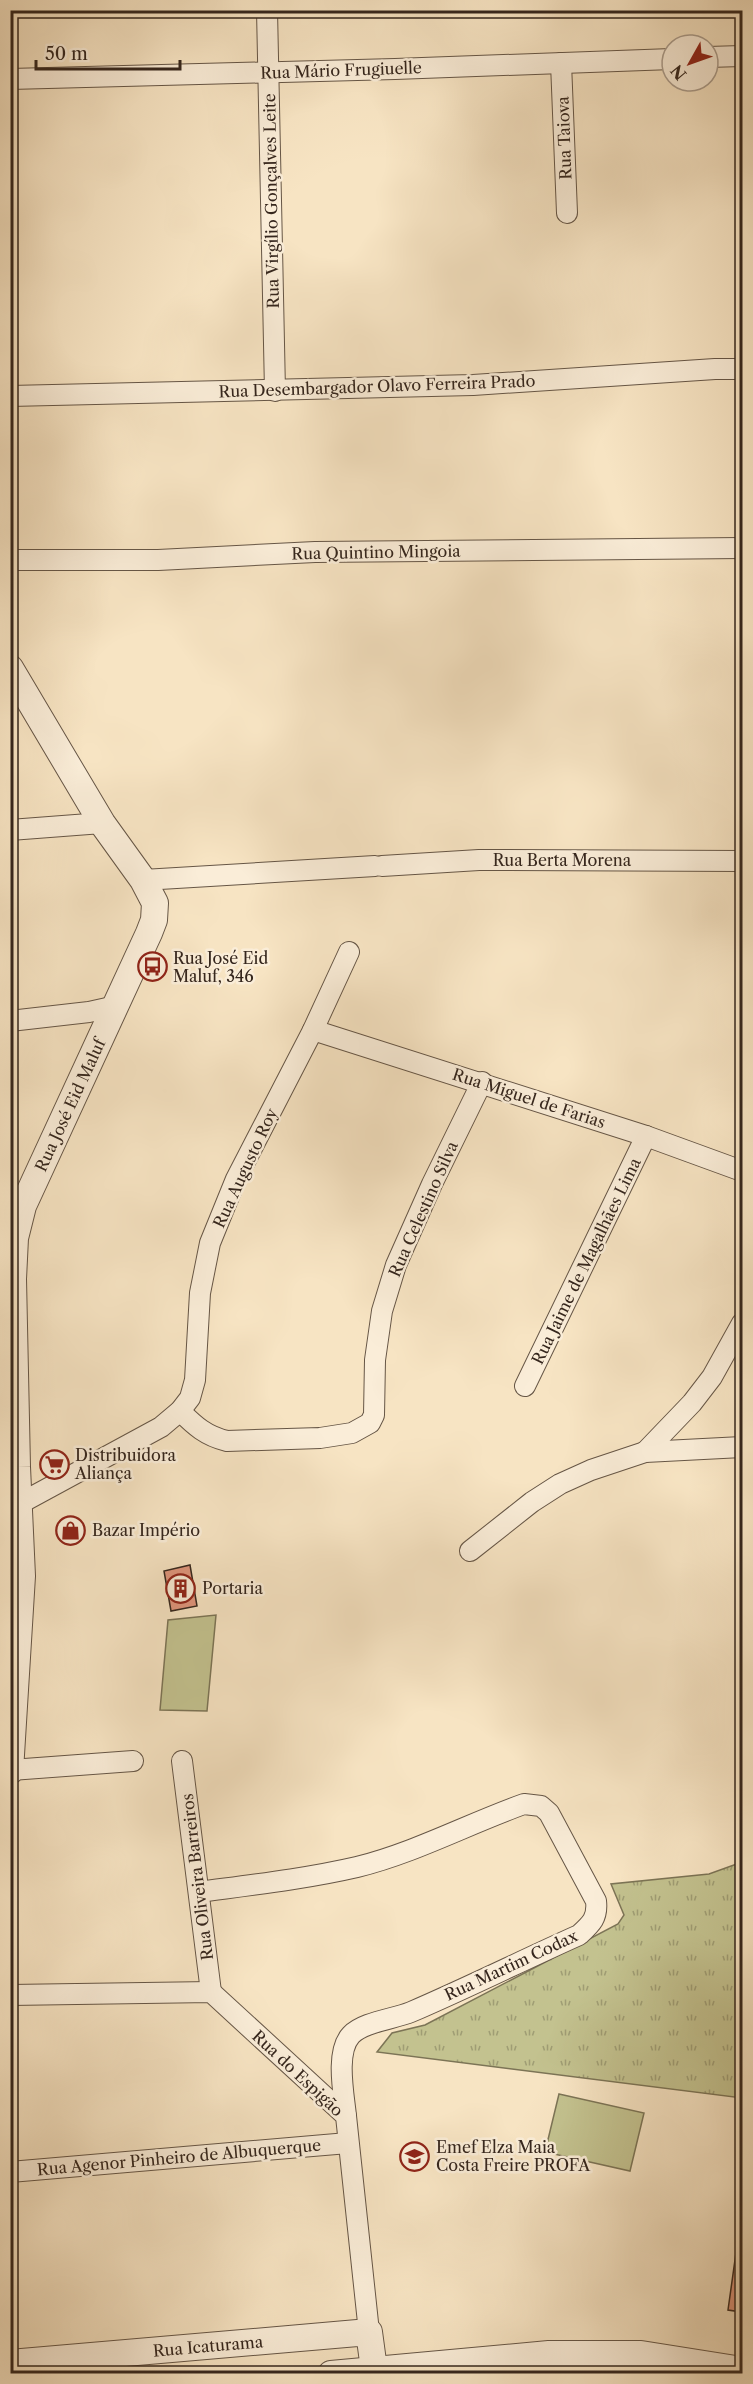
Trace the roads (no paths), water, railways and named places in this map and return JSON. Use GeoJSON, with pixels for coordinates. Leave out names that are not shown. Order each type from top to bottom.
{"type":"FeatureCollection","features":[{"type":"Feature","properties":{"kind":"street","name":"Rua Virgílio Gonçalves Leite"},"geometry":{"type":"LineString","coordinates":[[267,10],[275,391]]}},
{"type":"Feature","properties":{"kind":"street"},"geometry":{"type":"LineString","coordinates":[[720,57],[742,56]]}},
{"type":"Feature","properties":{"kind":"street","name":"Rua Mário Frugiuelle"},"geometry":{"type":"LineString","coordinates":[[10,79],[660,59]]}},
{"type":"Feature","properties":{"kind":"street","name":"Rua Taiova"},"geometry":{"type":"LineString","coordinates":[[561,63],[567,213]]}},
{"type":"Feature","properties":{"kind":"street","name":"Rua Desembargador Olavo Ferreira Prado"},"geometry":{"type":"LineString","coordinates":[[10,396],[474,385],[742,369]]}},
{"type":"Feature","properties":{"kind":"street","name":"Rua Quintino Mingoia"},"geometry":{"type":"LineString","coordinates":[[10,560],[158,560],[315,552],[742,548]]}},
{"type":"Feature","properties":{"kind":"street","name":"Rua José Eid Maluf"},"geometry":{"type":"LineString","coordinates":[[10,668],[102,823],[143,880],[155,903],[154,920],[23,1206],[15,1238],[13,1279],[19,1504],[10,1770]]}},
{"type":"Feature","properties":{"kind":"street"},"geometry":{"type":"LineString","coordinates":[[10,830],[102,823]]}},
{"type":"Feature","properties":{"kind":"street","name":"Rua Berta Morena"},"geometry":{"type":"LineString","coordinates":[[143,880],[479,860],[742,861]]}},
{"type":"Feature","properties":{"kind":"street","name":"Rua Augusto Roy"},"geometry":{"type":"LineString","coordinates":[[185,1405],[195,1380],[200,1293],[210,1243],[236,1179],[313,1030],[349,952]]}},
{"type":"Feature","properties":{"kind":"street"},"geometry":{"type":"LineString","coordinates":[[10,1021],[89,1012],[116,1005]]}},
{"type":"Feature","properties":{"kind":"street","name":"Rua Miguel de Farias"},"geometry":{"type":"LineString","coordinates":[[313,1030],[482,1082],[646,1136],[742,1171]]}},
{"type":"Feature","properties":{"kind":"street","name":"Rua Celestino Silva"},"geometry":{"type":"LineString","coordinates":[[185,1405],[198,1429],[213,1438],[227,1441],[320,1438],[352,1433],[370,1423],[374,1415],[375,1360],[382,1311],[396,1265],[432,1184],[482,1082]]}},
{"type":"Feature","properties":{"kind":"street","name":"Rua Jaime de Magalhães Lima"},"geometry":{"type":"LineString","coordinates":[[525,1386],[646,1136]]}},
{"type":"Feature","properties":{"kind":"street"},"geometry":{"type":"LineString","coordinates":[[645,1452],[692,1403],[712,1377],[742,1323]]}},
{"type":"Feature","properties":{"kind":"street"},"geometry":{"type":"LineString","coordinates":[[19,1504],[161,1427],[185,1405]]}},
{"type":"Feature","properties":{"kind":"street"},"geometry":{"type":"LineString","coordinates":[[470,1551],[532,1502],[560,1484],[591,1470],[645,1452],[742,1447]]}},
{"type":"Feature","properties":{"kind":"street"},"geometry":{"type":"LineString","coordinates":[[10,1770],[133,1761]]}},
{"type":"Feature","properties":{"kind":"street","name":"Rua Oliveira Barreiros"},"geometry":{"type":"LineString","coordinates":[[182,1761],[211,1992]]}},
{"type":"Feature","properties":{"kind":"street","name":"Rua Martim Codax"},"geometry":{"type":"LineString","coordinates":[[199,1892],[291,1880],[358,1867],[524,1804],[541,1806],[549,1813],[596,1901],[597,1913],[593,1922],[579,1935],[409,2013],[370,2025],[350,2036],[342,2060],[346,2116]]}},
{"type":"Feature","properties":{"kind":"street"},"geometry":{"type":"LineString","coordinates":[[10,1995],[211,1992]]}},
{"type":"Feature","properties":{"kind":"street","name":"Rua do Espigão"},"geometry":{"type":"LineString","coordinates":[[211,1992],[346,2116],[374,2369]]}},
{"type":"Feature","properties":{"kind":"street","name":"Rua Agenor Pinheiro de Albuquerque"},"geometry":{"type":"LineString","coordinates":[[10,2172],[348,2143]]}},
{"type":"Feature","properties":{"kind":"street","name":"Rua Icaturama"},"geometry":{"type":"LineString","coordinates":[[10,2363],[369,2332]]}},
{"type":"Feature","properties":{"kind":"street"},"geometry":{"type":"LineString","coordinates":[[339,2373],[374,2369],[400,2370],[549,2354],[640,2364],[742,2370]]}},
{"type":"Feature","properties":{"kind":"place","name":"Rua José Eid Maluf, 346"},"geometry":{"type":"Point","coordinates":[152,967]}},
{"type":"Feature","properties":{"kind":"place","name":"Distribuidora Aliança"},"geometry":{"type":"Point","coordinates":[54,1464]}},
{"type":"Feature","properties":{"kind":"place","name":"Bazar Império"},"geometry":{"type":"Point","coordinates":[71,1530]}},
{"type":"Feature","properties":{"kind":"place","name":"Portaria"},"geometry":{"type":"Point","coordinates":[181,1588]}},
{"type":"Feature","properties":{"kind":"place","name":"Emef Elza Maia Costa Freire PROFA"},"geometry":{"type":"Point","coordinates":[415,2156]}}]}
